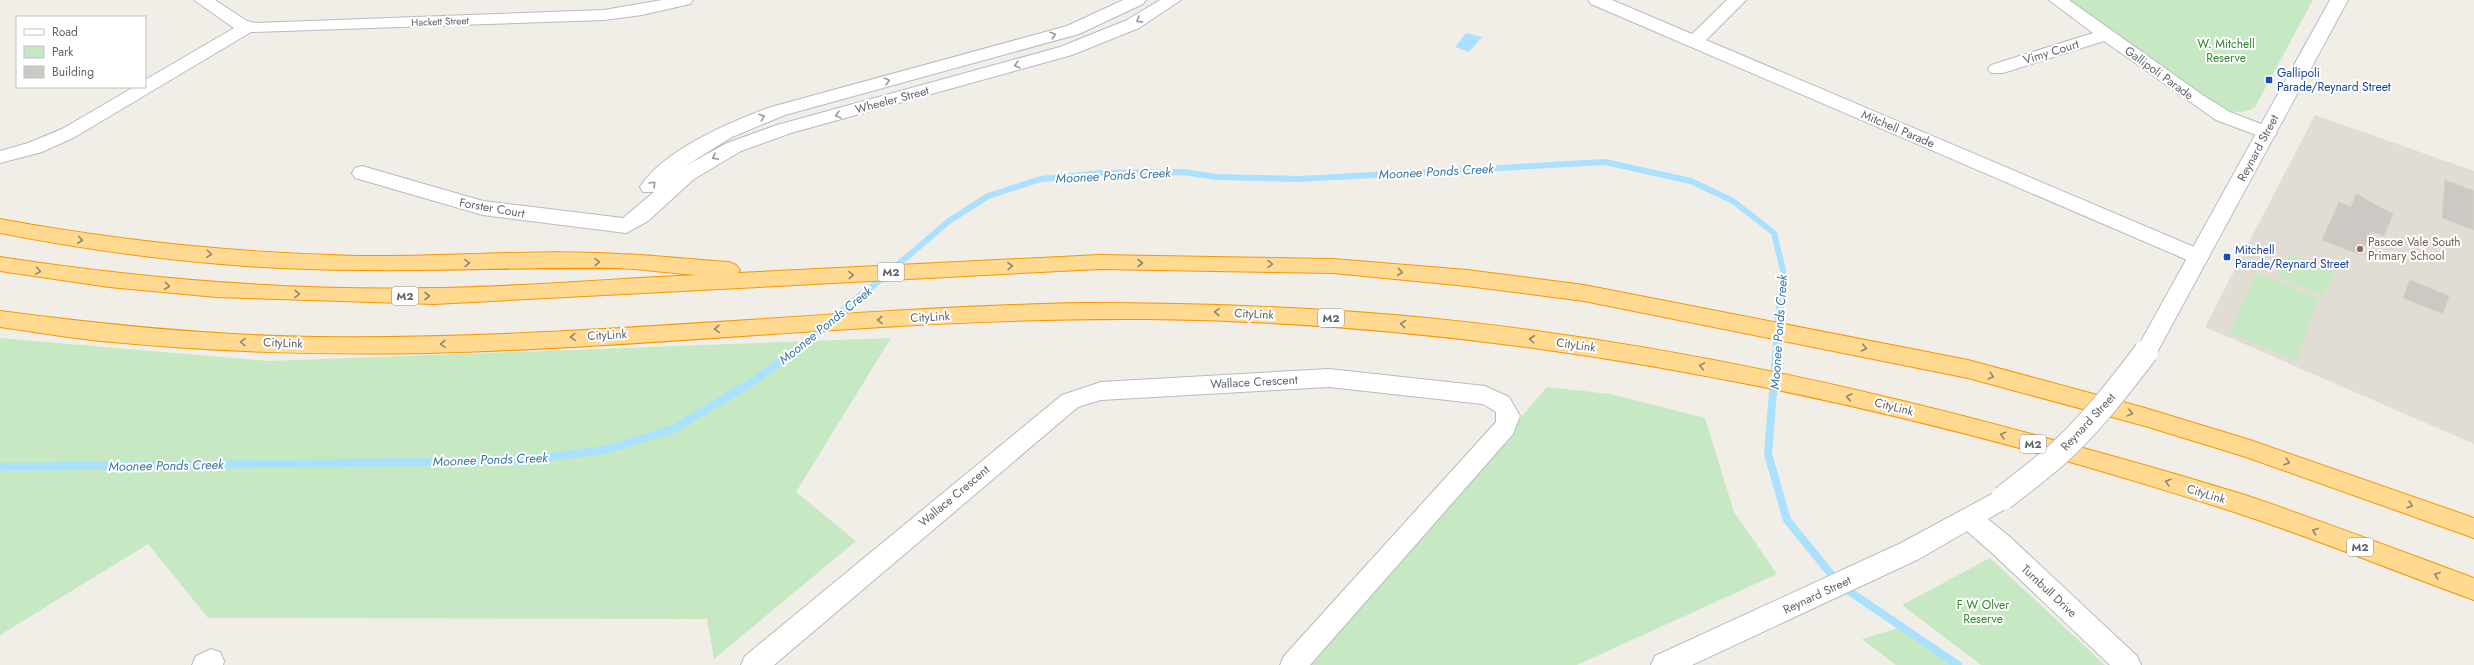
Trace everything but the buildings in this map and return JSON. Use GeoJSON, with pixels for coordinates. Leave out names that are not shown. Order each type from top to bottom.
{"type":"FeatureCollection","features":[{"type":"Feature","properties":{"kind":"highway"},"geometry":{"type":"LineString","coordinates":[[0,226],[52,236],[140,248],[256,258],[366,263],[618,261],[812,277]]}},
{"type":"Feature","properties":{"kind":"highway","name":"M2"},"geometry":{"type":"LineString","coordinates":[[0,264],[74,277],[201,290],[326,296],[434,296],[812,277],[971,267],[1099,262],[1333,266],[1467,278],[1584,293],[1826,340],[1968,370],[2146,417],[2250,449],[2474,528]]}},
{"type":"Feature","properties":{"kind":"highway","name":"CityLink"},"geometry":{"type":"LineString","coordinates":[[0,319],[51,328],[176,339],[312,345],[439,344],[919,318],[1122,311],[1201,312],[1334,318],[1453,329],[1583,346],[1740,373],[1980,429],[2246,506],[2474,589]]}},
{"type":"Feature","properties":{"kind":"street"},"geometry":{"type":"LineString","coordinates":[[0,157],[43,145],[110,110],[248,27],[203,0]]}},
{"type":"Feature","properties":{"kind":"street","name":"Hackett Street"},"geometry":{"type":"LineString","coordinates":[[248,27],[604,15],[643,5],[684,0]]}},
{"type":"Feature","properties":{"kind":"street","name":"Wheeler Street"},"geometry":{"type":"LineString","coordinates":[[623,225],[645,192],[679,159],[712,138],[742,124],[778,111],[1073,30],[1137,0]]}},
{"type":"Feature","properties":{"kind":"street","name":"Wheeler Street"},"geometry":{"type":"LineString","coordinates":[[623,225],[641,216],[682,178],[734,147],[784,129],[1066,51],[1133,24],[1172,0]]}},
{"type":"Feature","properties":{"kind":"street","name":"Mitchell Parade"},"geometry":{"type":"LineString","coordinates":[[1597,0],[2199,257]]}},
{"type":"Feature","properties":{"kind":"street"},"geometry":{"type":"LineString","coordinates":[[1694,42],[1737,0]]}},
{"type":"Feature","properties":{"kind":"street","name":"Gallipoli Parade"},"geometry":{"type":"LineString","coordinates":[[2058,0],[2204,104],[2223,116],[2266,133]]}},
{"type":"Feature","properties":{"kind":"street","name":"Reynard Street"},"geometry":{"type":"LineString","coordinates":[[1664,665],[1910,551],[2003,498],[2049,463],[2087,425],[2119,389],[2146,352],[2339,0]]}},
{"type":"Feature","properties":{"kind":"street","name":"Vimy Court"},"geometry":{"type":"LineString","coordinates":[[1997,69],[2106,35]]}},
{"type":"Feature","properties":{"kind":"street"},"geometry":{"type":"LineString","coordinates":[[0,146],[57,133],[110,110]]}},
{"type":"Feature","properties":{"kind":"street","name":"Forster Court"},"geometry":{"type":"LineString","coordinates":[[362,173],[483,208],[623,225]]}},
{"type":"Feature","properties":{"kind":"street","name":"Wallace Crescent"},"geometry":{"type":"LineString","coordinates":[[754,665],[1070,401],[1101,391],[1334,378],[1485,395],[1500,402],[1509,413],[1510,420],[1506,427],[1293,665]]}},
{"type":"Feature","properties":{"kind":"street","name":"Turnbull Drive"},"geometry":{"type":"LineString","coordinates":[[1969,518],[2001,545],[2128,665]]}},
{"type":"Feature","properties":{"kind":"shaded area","name":"Pascoe Vale South Primary School"},"geometry":{"type":"Polygon","coordinates":[[[2315,115],[2474,171],[2474,444],[2205,327],[2315,115]]]}},
{"type":"Feature","properties":{"kind":"green space","name":"W. Mitchell Reserve"},"geometry":{"type":"Polygon","coordinates":[[[2067,0],[2313,0],[2255,107],[2250,110],[2235,112],[2215,105],[2067,0]]]}},
{"type":"Feature","properties":{"kind":"green space"},"geometry":{"type":"Polygon","coordinates":[[[2290,254],[2334,272],[2324,296],[2279,277],[2290,254]]]}},
{"type":"Feature","properties":{"kind":"green space"},"geometry":{"type":"Polygon","coordinates":[[[2256,273],[2319,298],[2296,361],[2230,333],[2256,273]]]}},
{"type":"Feature","properties":{"kind":"green space"},"geometry":{"type":"Polygon","coordinates":[[[0,338],[269,361],[891,338],[796,492],[856,541],[714,659],[707,619],[208,618],[148,544],[0,635],[0,338]]]}},
{"type":"Feature","properties":{"kind":"green space"},"geometry":{"type":"Polygon","coordinates":[[[1547,387],[1610,394],[1705,418],[1734,512],[1777,574],[1577,665],[1307,665],[1547,387]]]}},
{"type":"Feature","properties":{"kind":"green space","name":"F W Olver Reserve"},"geometry":{"type":"Polygon","coordinates":[[[1990,558],[2105,665],[1981,665],[1902,605],[1990,558]]]}},
{"type":"Feature","properties":{"kind":"green space"},"geometry":{"type":"Polygon","coordinates":[[[1902,627],[1958,665],[1896,665],[1862,639],[1902,627]]]}},
{"type":"Feature","properties":{"kind":"water"},"geometry":{"type":"Polygon","coordinates":[[[1466,33],[1482,37],[1469,52],[1455,47],[1466,33]]]}},
{"type":"Feature","properties":{"kind":"waterway","name":"Moonee Ponds Creek"},"geometry":{"type":"LineString","coordinates":[[861,296],[949,221],[988,196],[1041,179],[1101,173],[1183,172],[1217,177],[1299,179],[1605,162],[1691,181],[1733,201],[1774,233],[1783,270],[1781,296]]}},
{"type":"Feature","properties":{"kind":"waterway","name":"Moonee Ponds Creek"},"geometry":{"type":"LineString","coordinates":[[0,467],[518,461],[605,450],[673,429],[752,382],[801,347],[862,295]]}},
{"type":"Feature","properties":{"kind":"waterway","name":"Moonee Ponds Creek"},"geometry":{"type":"LineString","coordinates":[[1781,295],[1768,454],[1787,520],[1840,585],[1958,665]]}},
{"type":"Feature","properties":{"kind":"place","name":"Gallipoli Parade/Reynard Street"},"geometry":{"type":"Point","coordinates":[2269,80]}},
{"type":"Feature","properties":{"kind":"place","name":"Pascoe Vale South Primary School"},"geometry":{"type":"Point","coordinates":[2360,249]}},
{"type":"Feature","properties":{"kind":"place","name":"Mitchell Parade/Reynard Street"},"geometry":{"type":"Point","coordinates":[2227,257]}}]}
